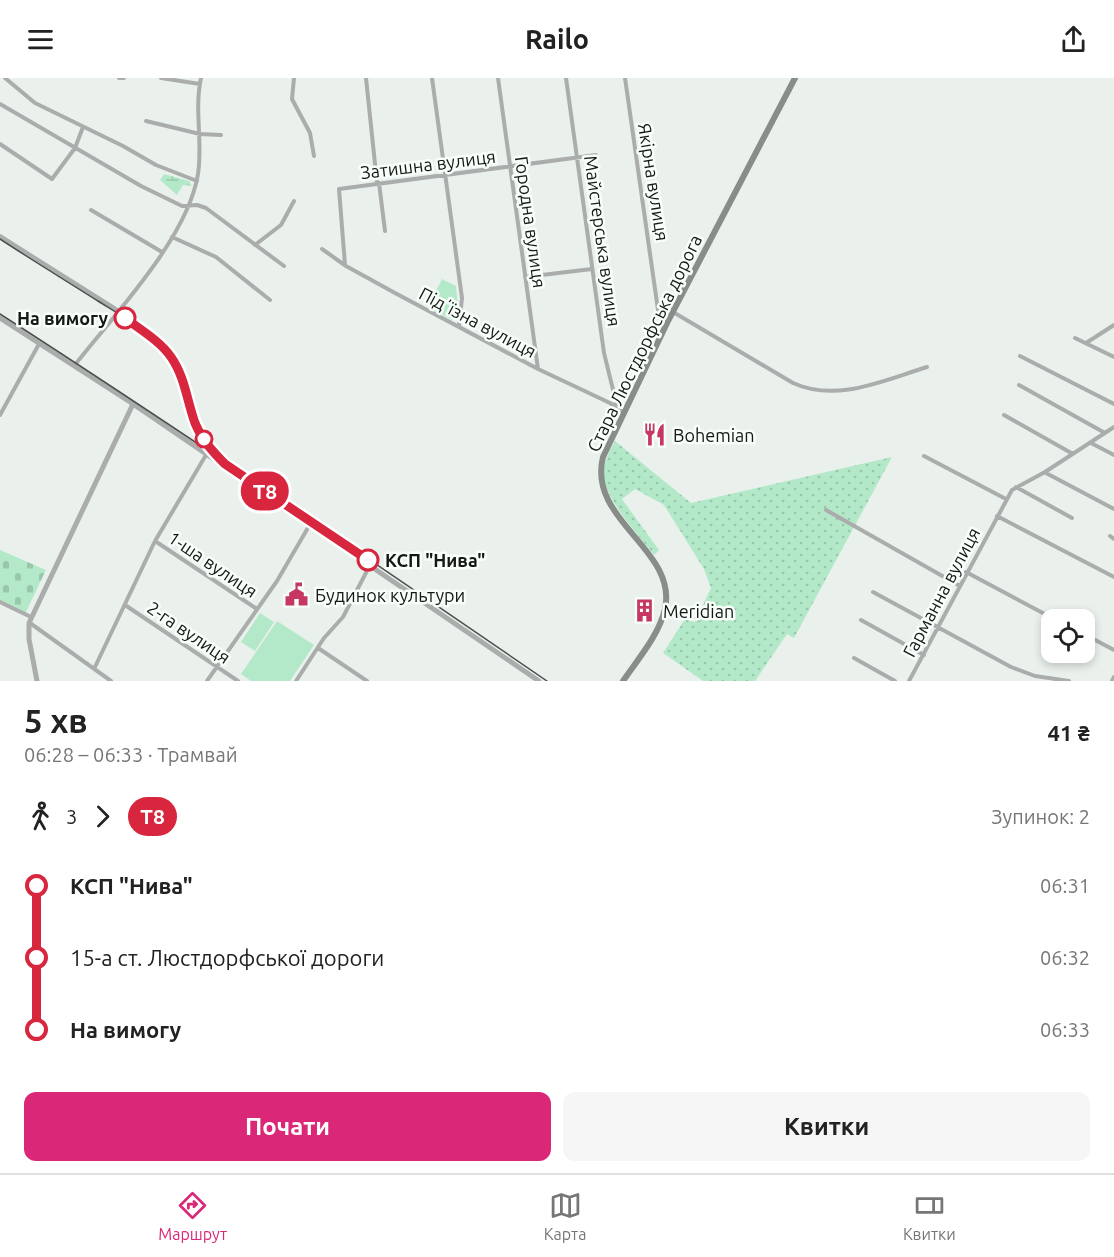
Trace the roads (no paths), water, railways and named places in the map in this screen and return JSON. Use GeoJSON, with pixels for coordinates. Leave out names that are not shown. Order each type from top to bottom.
{"type":"FeatureCollection","features":[{"type":"Feature","properties":{"kind":"main road","name":"Стара Люстдорфська дорога"},"geometry":{"type":"LineString","coordinates":[[623,681],[657,629],[666,601],[665,584],[657,568],[608,502],[600,476],[603,457],[668,321],[795,78]]}},
{"type":"Feature","properties":{"kind":"street"},"geometry":{"type":"LineString","coordinates":[[5,78],[35,103],[156,165],[197,181]]}},
{"type":"Feature","properties":{"kind":"street"},"geometry":{"type":"LineString","coordinates":[[119,78],[124,78]]}},
{"type":"Feature","properties":{"kind":"street"},"geometry":{"type":"LineString","coordinates":[[161,78],[200,84]]}},
{"type":"Feature","properties":{"kind":"street"},"geometry":{"type":"LineString","coordinates":[[74,366],[162,252],[188,206],[197,181],[200,134],[197,110],[201,78]]}},
{"type":"Feature","properties":{"kind":"street"},"geometry":{"type":"LineString","coordinates":[[294,78],[292,99],[310,133],[314,156]]}},
{"type":"Feature","properties":{"kind":"street"},"geometry":{"type":"LineString","coordinates":[[366,78],[385,231]]}},
{"type":"Feature","properties":{"kind":"street"},"geometry":{"type":"LineString","coordinates":[[432,78],[462,298],[459,326]]}},
{"type":"Feature","properties":{"kind":"street","name":"Городна вулиця"},"geometry":{"type":"LineString","coordinates":[[498,78],[538,369]]}},
{"type":"Feature","properties":{"kind":"street","name":"Майстерська вулиця"},"geometry":{"type":"LineString","coordinates":[[566,78],[604,353],[617,406]]}},
{"type":"Feature","properties":{"kind":"street","name":"Якірна вулиця"},"geometry":{"type":"LineString","coordinates":[[625,78],[658,310],[668,321]]}},
{"type":"Feature","properties":{"kind":"street"},"geometry":{"type":"LineString","coordinates":[[1,105],[124,178],[179,204],[206,208],[284,267]]}},
{"type":"Feature","properties":{"kind":"street"},"geometry":{"type":"LineString","coordinates":[[146,121],[200,134],[221,135]]}},
{"type":"Feature","properties":{"kind":"street"},"geometry":{"type":"LineString","coordinates":[[0,144],[50,178],[54,178],[75,148],[83,127]]}},
{"type":"Feature","properties":{"kind":"street","name":"Затишна вулиця"},"geometry":{"type":"LineString","coordinates":[[345,266],[339,190],[596,155]]}},
{"type":"Feature","properties":{"kind":"street"},"geometry":{"type":"LineString","coordinates":[[255,245],[281,225],[294,201]]}},
{"type":"Feature","properties":{"kind":"street"},"geometry":{"type":"LineString","coordinates":[[91,210],[162,252]]}},
{"type":"Feature","properties":{"kind":"street"},"geometry":{"type":"LineString","coordinates":[[0,236],[160,338],[177,359],[188,385],[206,455],[155,541],[94,669]]}},
{"type":"Feature","properties":{"kind":"street"},"geometry":{"type":"LineString","coordinates":[[172,237],[216,257],[270,300]]}},
{"type":"Feature","properties":{"kind":"street","name":"Підʼїзна вулиця"},"geometry":{"type":"LineString","coordinates":[[322,249],[345,266],[538,369],[617,406],[623,412]]}},
{"type":"Feature","properties":{"kind":"street"},"geometry":{"type":"LineString","coordinates":[[525,277],[592,269]]}},
{"type":"Feature","properties":{"kind":"street"},"geometry":{"type":"LineString","coordinates":[[673,312],[793,383],[813,390],[847,391],[927,368]]}},
{"type":"Feature","properties":{"kind":"street"},"geometry":{"type":"LineString","coordinates":[[0,318],[133,404],[539,681]]}},
{"type":"Feature","properties":{"kind":"street"},"geometry":{"type":"LineString","coordinates":[[1086,343],[1114,325]]}},
{"type":"Feature","properties":{"kind":"street"},"geometry":{"type":"LineString","coordinates":[[1075,338],[1114,357]]}},
{"type":"Feature","properties":{"kind":"street"},"geometry":{"type":"LineString","coordinates":[[0,415],[39,344]]}},
{"type":"Feature","properties":{"kind":"street"},"geometry":{"type":"LineString","coordinates":[[1020,356],[1114,404]]}},
{"type":"Feature","properties":{"kind":"street"},"geometry":{"type":"LineString","coordinates":[[1018,385],[1105,433]]}},
{"type":"Feature","properties":{"kind":"street"},"geometry":{"type":"LineString","coordinates":[[37,681],[29,639],[30,620],[133,404]]}},
{"type":"Feature","properties":{"kind":"street"},"geometry":{"type":"LineString","coordinates":[[1004,414],[1073,454]]}},
{"type":"Feature","properties":{"kind":"street"},"geometry":{"type":"LineString","coordinates":[[1016,487],[1045,472],[1114,427]]}},
{"type":"Feature","properties":{"kind":"street"},"geometry":{"type":"LineString","coordinates":[[1091,443],[1114,455]]}},
{"type":"Feature","properties":{"kind":"street"},"geometry":{"type":"LineString","coordinates":[[924,456],[1006,499]]}},
{"type":"Feature","properties":{"kind":"street"},"geometry":{"type":"LineString","coordinates":[[1045,472],[1114,509]]}},
{"type":"Feature","properties":{"kind":"street"},"geometry":{"type":"LineString","coordinates":[[1016,487],[1072,518]]}},
{"type":"Feature","properties":{"kind":"street","name":"Гарманна вулиця"},"geometry":{"type":"LineString","coordinates":[[909,681],[1006,499],[1016,487]]}},
{"type":"Feature","properties":{"kind":"street"},"geometry":{"type":"LineString","coordinates":[[826,510],[960,586]]}},
{"type":"Feature","properties":{"kind":"street"},"geometry":{"type":"LineString","coordinates":[[997,516],[1114,577]]}},
{"type":"Feature","properties":{"kind":"street"},"geometry":{"type":"LineString","coordinates":[[207,681],[257,609],[309,526]]}},
{"type":"Feature","properties":{"kind":"street","name":"1-ша вулиця"},"geometry":{"type":"LineString","coordinates":[[155,541],[257,609]]}},
{"type":"Feature","properties":{"kind":"street"},"geometry":{"type":"LineString","coordinates":[[296,681],[346,612],[369,567]]}},
{"type":"Feature","properties":{"kind":"street"},"geometry":{"type":"LineString","coordinates":[[966,572],[1041,612]]}},
{"type":"Feature","properties":{"kind":"street"},"geometry":{"type":"LineString","coordinates":[[873,592],[1011,666],[1035,676],[1069,681]]}},
{"type":"Feature","properties":{"kind":"street"},"geometry":{"type":"LineString","coordinates":[[0,602],[30,620],[111,681]]}},
{"type":"Feature","properties":{"kind":"street","name":"2-га вулиця"},"geometry":{"type":"LineString","coordinates":[[125,605],[238,681]]}},
{"type":"Feature","properties":{"kind":"street"},"geometry":{"type":"LineString","coordinates":[[861,620],[924,655]]}},
{"type":"Feature","properties":{"kind":"street"},"geometry":{"type":"LineString","coordinates":[[1095,640],[1114,650]]}},
{"type":"Feature","properties":{"kind":"street"},"geometry":{"type":"LineString","coordinates":[[318,648],[367,681]]}},
{"type":"Feature","properties":{"kind":"street"},"geometry":{"type":"LineString","coordinates":[[854,658],[895,681]]}},
{"type":"Feature","properties":{"kind":"street"},"geometry":{"type":"LineString","coordinates":[[1112,681],[1114,677]]}},
{"type":"Feature","properties":{"kind":"tram line"},"geometry":{"type":"LineString","coordinates":[[0,239],[127,319],[164,348],[178,368],[198,427],[211,449]]}},
{"type":"Feature","properties":{"kind":"tram line"},"geometry":{"type":"LineString","coordinates":[[0,314],[207,450],[547,681]]}},
{"type":"Feature","properties":{"kind":"tram line","name":"T8"},"geometry":{"type":"LineString","coordinates":[[125,318],[160,344],[173,360],[184,384],[198,430],[209,448],[225,464],[368,560]]}},
{"type":"Feature","properties":{"kind":"place","name":"На вимогу"},"geometry":{"type":"Point","coordinates":[125,318]}},
{"type":"Feature","properties":{"kind":"place","name":"Bohemian"},"geometry":{"type":"Point","coordinates":[655,435]}},
{"type":"Feature","properties":{"kind":"place","name":"КСП \"Нива\""},"geometry":{"type":"Point","coordinates":[368,560]}},
{"type":"Feature","properties":{"kind":"place","name":"Будинок культури"},"geometry":{"type":"Point","coordinates":[297,595]}},
{"type":"Feature","properties":{"kind":"place","name":"Meridian"},"geometry":{"type":"Point","coordinates":[645,611]}}]}
